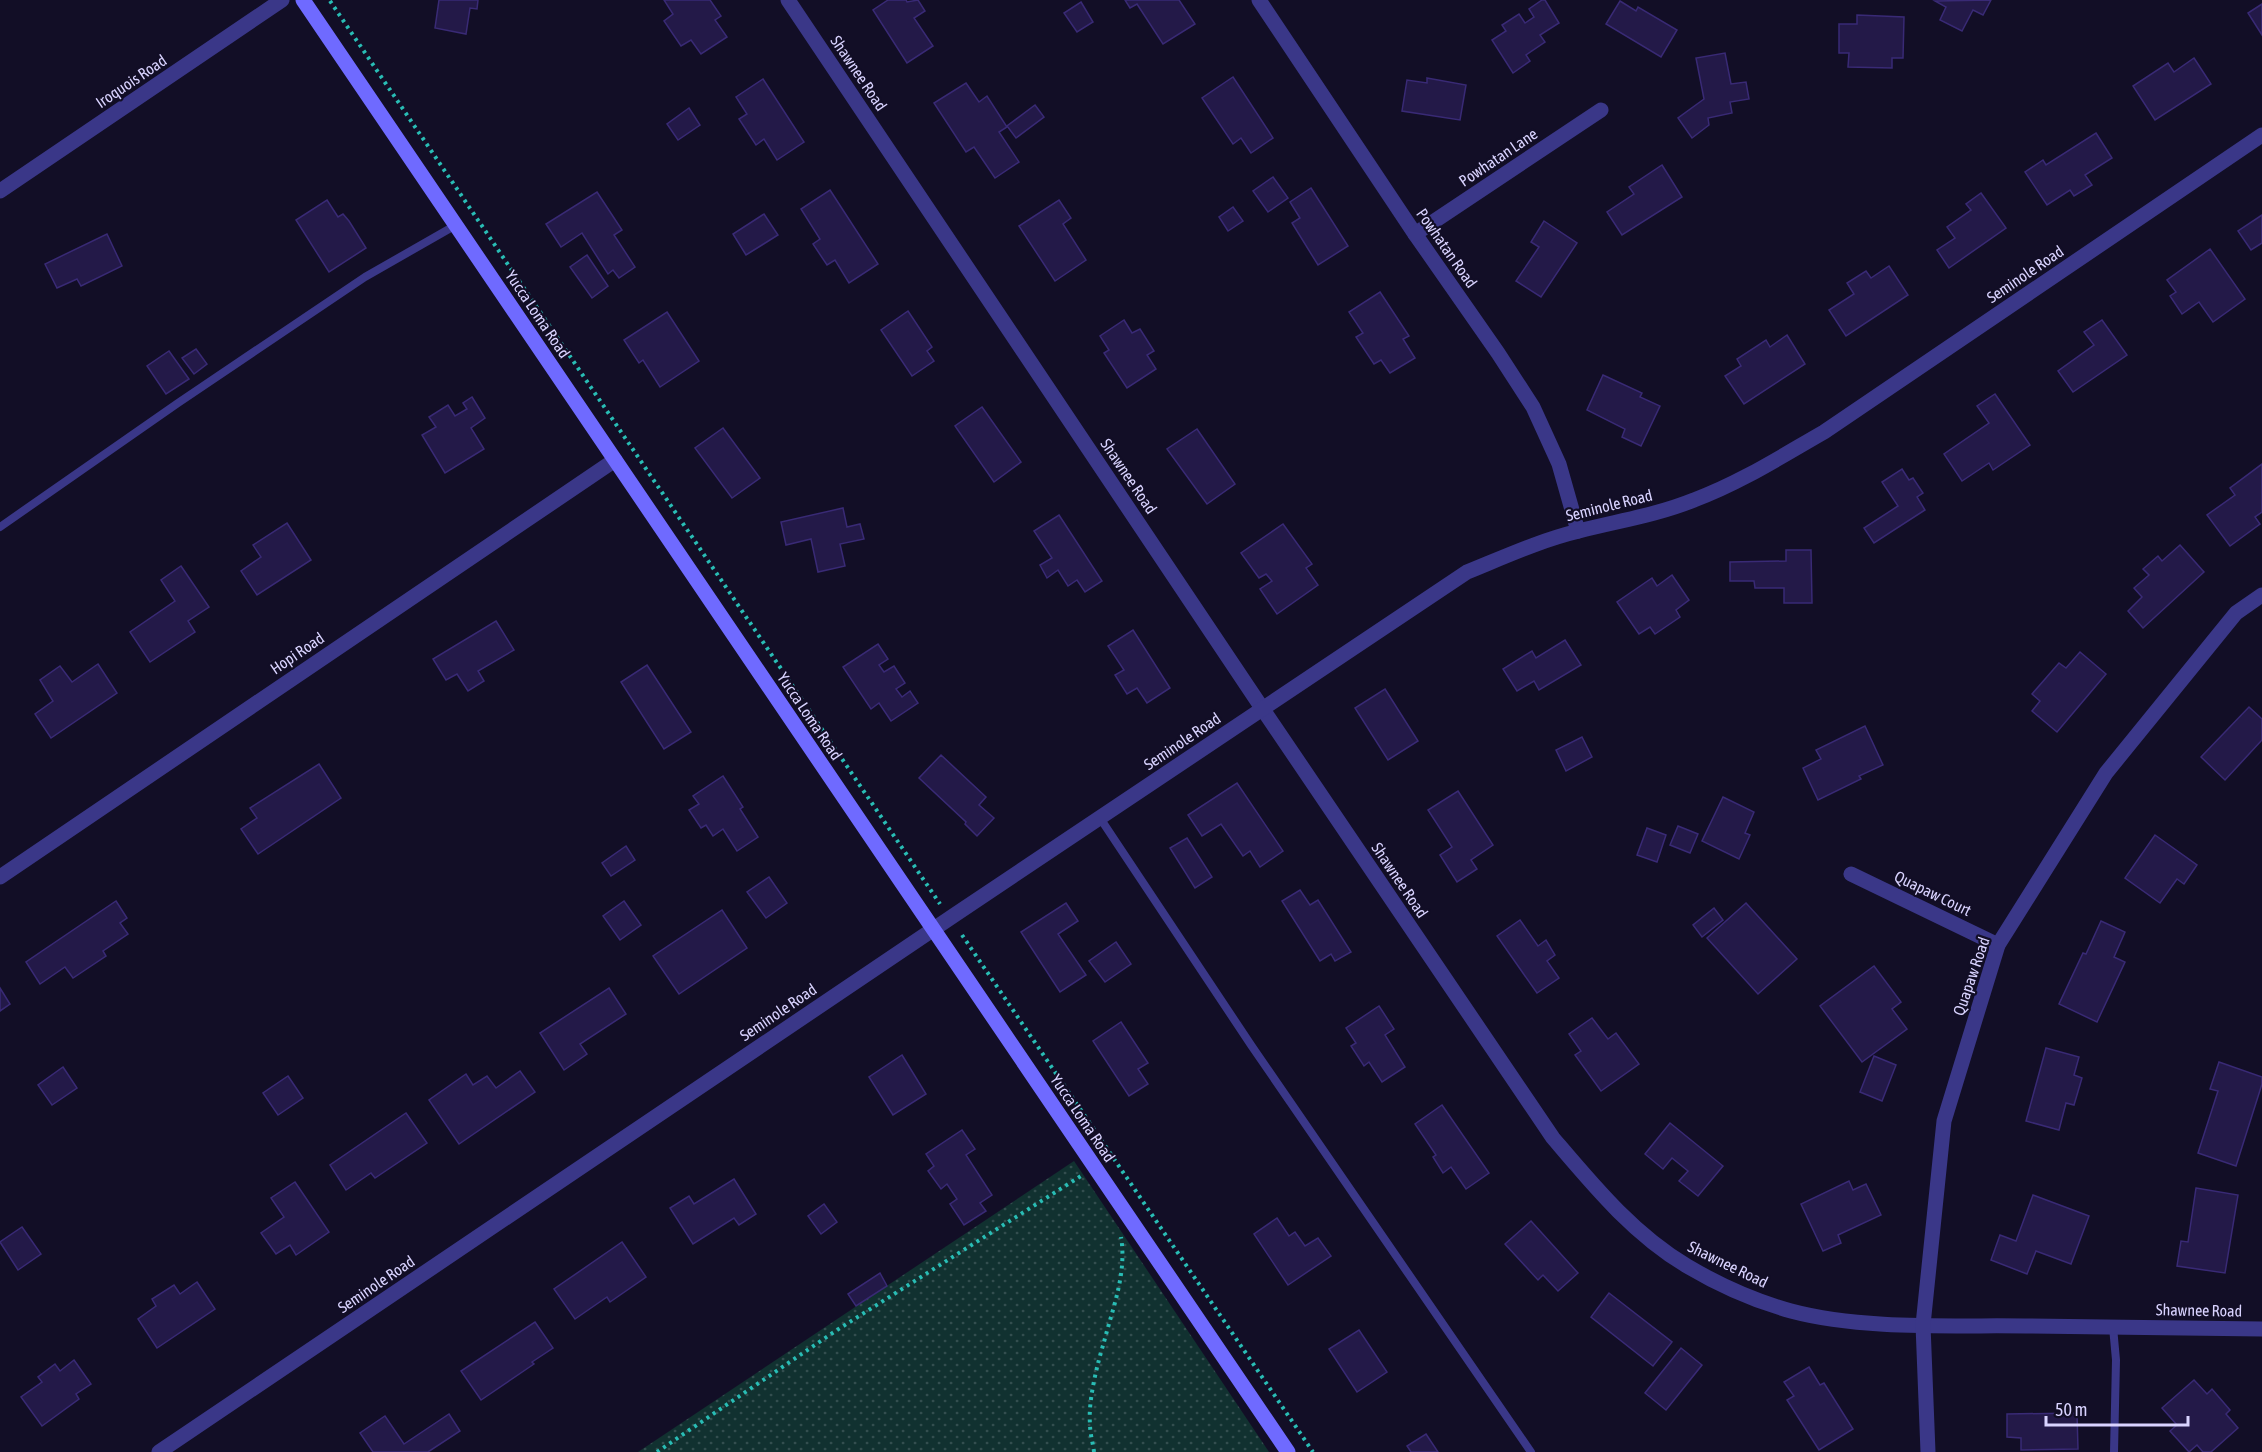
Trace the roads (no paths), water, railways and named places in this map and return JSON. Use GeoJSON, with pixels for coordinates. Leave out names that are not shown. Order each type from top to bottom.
{"type":"FeatureCollection","features":[{"type":"Feature","properties":{"kind":"main road","name":"Yucca Loma Road"},"geometry":{"type":"LineString","coordinates":[[303,0],[1288,1452]]}},
{"type":"Feature","properties":{"kind":"street","name":"Iroquois Road"},"geometry":{"type":"LineString","coordinates":[[0,191],[282,0]]}},
{"type":"Feature","properties":{"kind":"street","name":"Shawnee Road"},"geometry":{"type":"LineString","coordinates":[[788,0],[1553,1138],[1603,1197],[1645,1236],[1686,1265],[1741,1293],[1791,1311],[1843,1320],[1923,1325],[2262,1329]]}},
{"type":"Feature","properties":{"kind":"street","name":"Powhatan Road"},"geometry":{"type":"LineString","coordinates":[[1258,0],[1533,407],[1559,464],[1578,531]]}},
{"type":"Feature","properties":{"kind":"street","name":"Powhatan Lane"},"geometry":{"type":"LineString","coordinates":[[1415,234],[1601,110]]}},
{"type":"Feature","properties":{"kind":"street","name":"Seminole Road"},"geometry":{"type":"LineString","coordinates":[[159,1452],[933,929],[1467,572],[1530,546],[1578,531],[1630,520],[1694,500],[1753,472],[1824,432],[2262,135]]}},
{"type":"Feature","properties":{"kind":"street","name":"Hopi Road"},"geometry":{"type":"LineString","coordinates":[[0,876],[615,460]]}},
{"type":"Feature","properties":{"kind":"street","name":"Quapaw Road"},"geometry":{"type":"LineString","coordinates":[[1928,1452],[1923,1325],[1944,1121],[1998,945],[2106,773],[2236,613],[2262,595]]}},
{"type":"Feature","properties":{"kind":"street","name":"Quapaw Court"},"geometry":{"type":"LineString","coordinates":[[1851,874],[1998,945]]}},
{"type":"Feature","properties":{"kind":"lane"},"geometry":{"type":"LineString","coordinates":[[0,527],[178,403],[365,278],[456,225]]}},
{"type":"Feature","properties":{"kind":"lane"},"geometry":{"type":"LineString","coordinates":[[1100,818],[1251,1046],[1531,1452]]}},
{"type":"Feature","properties":{"kind":"lane"},"geometry":{"type":"LineString","coordinates":[[2113,1327],[2116,1360],[2114,1452]]}}]}
